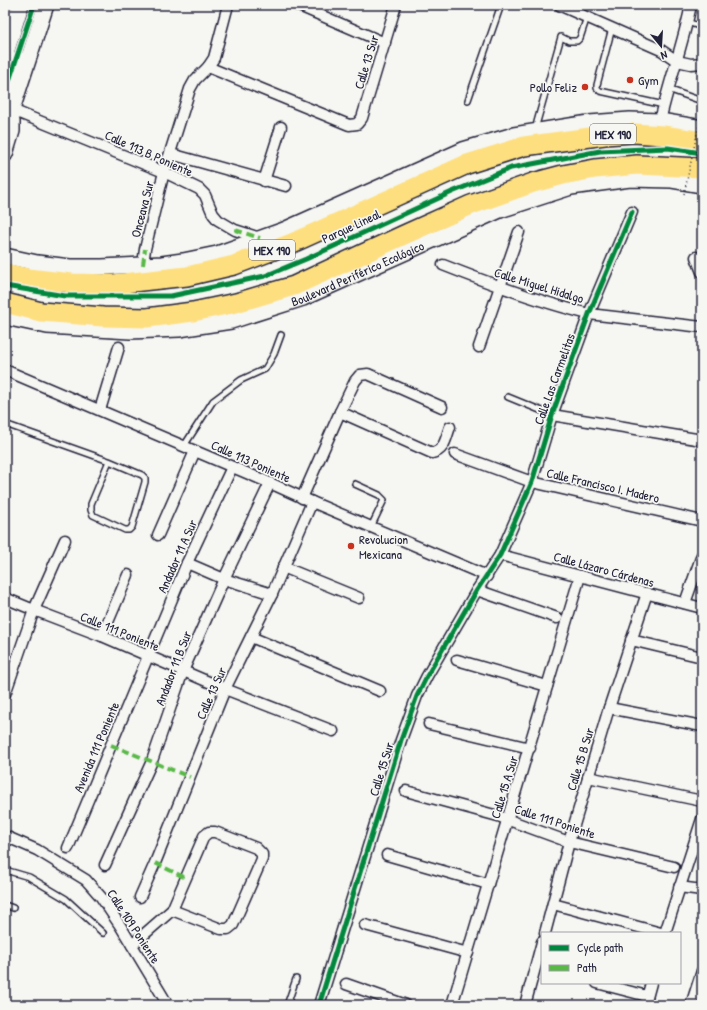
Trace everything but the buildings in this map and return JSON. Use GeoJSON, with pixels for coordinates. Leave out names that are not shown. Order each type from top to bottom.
{"type":"FeatureCollection","features":[{"type":"Feature","properties":{"kind":"highway","name":"MEX 190"},"geometry":{"type":"LineString","coordinates":[[5,273],[28,278],[114,284],[187,276],[228,266],[292,243],[467,164],[524,146],[605,135],[634,133],[663,135],[695,146]]}},
{"type":"Feature","properties":{"kind":"highway","name":"Boulevard Periférico Ecológico"},"geometry":{"type":"LineString","coordinates":[[5,303],[41,312],[103,317],[148,318],[193,312],[236,303],[294,286],[471,205],[533,183],[595,169],[638,165],[702,168]]}},
{"type":"Feature","properties":{"kind":"street"},"geometry":{"type":"LineString","coordinates":[[7,5],[5,11],[13,30]]}},
{"type":"Feature","properties":{"kind":"street"},"geometry":{"type":"LineString","coordinates":[[5,56],[21,5]]}},
{"type":"Feature","properties":{"kind":"street"},"geometry":{"type":"LineString","coordinates":[[5,131],[7,106],[46,5]]}},
{"type":"Feature","properties":{"kind":"street","name":"Onceava Sur"},"geometry":{"type":"LineString","coordinates":[[143,265],[145,249],[164,172],[171,154],[190,89],[194,80],[208,67],[214,58],[228,5]]}},
{"type":"Feature","properties":{"kind":"street"},"geometry":{"type":"LineString","coordinates":[[297,5],[385,43]]}},
{"type":"Feature","properties":{"kind":"street","name":"Calle 13 Sur"},"geometry":{"type":"LineString","coordinates":[[208,67],[349,125],[357,124],[362,118],[396,5]]}},
{"type":"Feature","properties":{"kind":"street"},"geometry":{"type":"LineString","coordinates":[[559,5],[661,50],[677,61],[691,64],[702,63]]}},
{"type":"Feature","properties":{"kind":"street"},"geometry":{"type":"LineString","coordinates":[[660,121],[691,5]]}},
{"type":"Feature","properties":{"kind":"street"},"geometry":{"type":"LineString","coordinates":[[5,154],[12,131],[7,106]]}},
{"type":"Feature","properties":{"kind":"street","name":"Calle 113 B Poniente"},"geometry":{"type":"LineString","coordinates":[[7,106],[164,172],[203,191],[216,218],[235,230],[260,238]]}},
{"type":"Feature","properties":{"kind":"street"},"geometry":{"type":"LineString","coordinates":[[5,256],[37,263],[70,267],[102,267],[169,263],[217,254],[284,230],[463,150],[514,135],[589,123],[630,120],[660,121],[702,128]]}},
{"type":"Feature","properties":{"kind":"street"},"geometry":{"type":"LineString","coordinates":[[264,181],[281,127]]}},
{"type":"Feature","properties":{"kind":"street"},"geometry":{"type":"LineString","coordinates":[[171,154],[286,186]]}},
{"type":"Feature","properties":{"kind":"street","name":"Boulevard Periférico Ecológico"},"geometry":{"type":"LineString","coordinates":[[5,317],[47,326],[130,331],[179,329],[231,321],[303,298],[500,210],[564,189],[602,182],[630,179],[672,180],[702,185]]}},
{"type":"Feature","properties":{"kind":"street","name":"Calle Las Carmelitas"},"geometry":{"type":"LineString","coordinates":[[500,555],[532,482],[552,415],[589,314],[632,212]]}},
{"type":"Feature","properties":{"kind":"street"},"geometry":{"type":"LineString","coordinates":[[479,347],[519,232]]}},
{"type":"Feature","properties":{"kind":"street"},"geometry":{"type":"LineString","coordinates":[[696,257],[702,272]]}},
{"type":"Feature","properties":{"kind":"street","name":"Calle Miguel Hidalgo"},"geometry":{"type":"LineString","coordinates":[[443,266],[499,287],[589,314],[702,327]]}},
{"type":"Feature","properties":{"kind":"street"},"geometry":{"type":"LineString","coordinates":[[100,410],[119,348]]}},
{"type":"Feature","properties":{"kind":"street","name":"Calle 113 Poniente"},"geometry":{"type":"LineString","coordinates":[[5,370],[487,576]]}},
{"type":"Feature","properties":{"kind":"street"},"geometry":{"type":"LineString","coordinates":[[302,498],[354,380],[360,375],[368,374],[442,408]]}},
{"type":"Feature","properties":{"kind":"street"},"geometry":{"type":"LineString","coordinates":[[340,412],[432,453],[438,452],[442,448],[450,427]]}},
{"type":"Feature","properties":{"kind":"street"},"geometry":{"type":"LineString","coordinates":[[552,415],[702,440]]}},
{"type":"Feature","properties":{"kind":"street"},"geometry":{"type":"LineString","coordinates":[[158,535],[195,451]]}},
{"type":"Feature","properties":{"kind":"street","name":"Calle Francisco I. Madero"},"geometry":{"type":"LineString","coordinates":[[455,454],[532,482],[702,521]]}},
{"type":"Feature","properties":{"kind":"street","name":"Andador 11 A Sur"},"geometry":{"type":"LineString","coordinates":[[148,656],[187,563],[232,467]]}},
{"type":"Feature","properties":{"kind":"street","name":"Andador 11 B Sur"},"geometry":{"type":"LineString","coordinates":[[105,865],[152,761],[183,671],[224,579],[270,483]]}},
{"type":"Feature","properties":{"kind":"street","name":"Calle 13 Sur"},"geometry":{"type":"LineString","coordinates":[[140,897],[155,864],[225,689],[272,594],[312,502]]}},
{"type":"Feature","properties":{"kind":"street"},"geometry":{"type":"LineString","coordinates":[[5,694],[34,610],[65,540]]}},
{"type":"Feature","properties":{"kind":"street","name":"Calle 15 Sur"},"geometry":{"type":"LineString","coordinates":[[319,1005],[416,696],[426,676],[477,590],[500,555]]}},
{"type":"Feature","properties":{"kind":"street","name":"Calle Lázaro Cárdenas"},"geometry":{"type":"LineString","coordinates":[[500,555],[702,608]]}},
{"type":"Feature","properties":{"kind":"street"},"geometry":{"type":"LineString","coordinates":[[685,603],[702,555]]}},
{"type":"Feature","properties":{"kind":"street"},"geometry":{"type":"LineString","coordinates":[[187,563],[224,579],[272,594]]}},
{"type":"Feature","properties":{"kind":"street"},"geometry":{"type":"LineString","coordinates":[[284,567],[359,598]]}},
{"type":"Feature","properties":{"kind":"street"},"geometry":{"type":"LineString","coordinates":[[102,636],[128,574]]}},
{"type":"Feature","properties":{"kind":"street","name":"Calle 15 A Sur"},"geometry":{"type":"LineString","coordinates":[[452,1005],[530,748],[580,576]]}},
{"type":"Feature","properties":{"kind":"street"},"geometry":{"type":"LineString","coordinates":[[477,590],[557,618]]}},
{"type":"Feature","properties":{"kind":"street","name":"Calle 15 B Sur"},"geometry":{"type":"LineString","coordinates":[[545,932],[588,777],[647,593]]}},
{"type":"Feature","properties":{"kind":"street","name":"Calle 111 Poniente"},"geometry":{"type":"LineString","coordinates":[[5,598],[102,636],[225,689],[333,731]]}},
{"type":"Feature","properties":{"kind":"street"},"geometry":{"type":"LineString","coordinates":[[251,636],[380,691]]}},
{"type":"Feature","properties":{"kind":"street"},"geometry":{"type":"LineString","coordinates":[[631,640],[702,657]]}},
{"type":"Feature","properties":{"kind":"street","name":"Avenida 111 Poniente"},"geometry":{"type":"LineString","coordinates":[[68,848],[148,656]]}},
{"type":"Feature","properties":{"kind":"street"},"geometry":{"type":"LineString","coordinates":[[457,660],[548,686]]}},
{"type":"Feature","properties":{"kind":"street"},"geometry":{"type":"LineString","coordinates":[[609,708],[702,726]]}},
{"type":"Feature","properties":{"kind":"street"},"geometry":{"type":"LineString","coordinates":[[429,724],[530,748]]}},
{"type":"Feature","properties":{"kind":"street"},"geometry":{"type":"LineString","coordinates":[[588,777],[702,801]]}},
{"type":"Feature","properties":{"kind":"street","name":"Calle 111 Poniente"},"geometry":{"type":"LineString","coordinates":[[406,790],[507,820],[569,842],[674,867]]}},
{"type":"Feature","properties":{"kind":"street"},"geometry":{"type":"LineString","coordinates":[[665,932],[702,819]]}},
{"type":"Feature","properties":{"kind":"street"},"geometry":{"type":"LineString","coordinates":[[132,945],[172,910],[204,836],[209,832],[215,832],[256,848],[262,854],[262,859],[233,925],[228,929],[221,928],[172,910]]}},
{"type":"Feature","properties":{"kind":"street","name":"Calle 109 Poniente"},"geometry":{"type":"LineString","coordinates":[[5,836],[37,850],[86,880],[101,897],[168,1005]]}},
{"type":"Feature","properties":{"kind":"street"},"geometry":{"type":"LineString","coordinates":[[387,855],[488,884]]}},
{"type":"Feature","properties":{"kind":"street"},"geometry":{"type":"LineString","coordinates":[[679,887],[702,890]]}},
{"type":"Feature","properties":{"kind":"street"},"geometry":{"type":"LineString","coordinates":[[553,904],[657,932]]}},
{"type":"Feature","properties":{"kind":"street"},"geometry":{"type":"LineString","coordinates":[[365,925],[468,953]]}},
{"type":"Feature","properties":{"kind":"street"},"geometry":{"type":"LineString","coordinates":[[525,1005],[538,969],[541,949]]}},
{"type":"Feature","properties":{"kind":"street"},"geometry":{"type":"LineString","coordinates":[[691,1005],[702,971]]}},
{"type":"Feature","properties":{"kind":"street"},"geometry":{"type":"LineString","coordinates":[[346,984],[406,1005]]}},
{"type":"Feature","properties":{"kind":"street"},"geometry":{"type":"LineString","coordinates":[[600,984],[646,1000],[651,984]]}},
{"type":"Feature","properties":{"kind":"lane"},"geometry":{"type":"LineString","coordinates":[[5,82],[25,5]]}},
{"type":"Feature","properties":{"kind":"lane"},"geometry":{"type":"LineString","coordinates":[[7,106],[39,5]]}},
{"type":"Feature","properties":{"kind":"lane"},"geometry":{"type":"LineString","coordinates":[[468,100],[502,5]]}},
{"type":"Feature","properties":{"kind":"lane"},"geometry":{"type":"LineString","coordinates":[[536,131],[537,122],[561,37],[569,41],[577,41],[580,38],[587,17]]}},
{"type":"Feature","properties":{"kind":"lane"},"geometry":{"type":"LineString","coordinates":[[687,22],[702,27]]}},
{"type":"Feature","properties":{"kind":"lane"},"geometry":{"type":"LineString","coordinates":[[612,28],[597,88],[600,91],[664,105]]}},
{"type":"Feature","properties":{"kind":"lane"},"geometry":{"type":"LineString","coordinates":[[668,89],[702,100]]}},
{"type":"Feature","properties":{"kind":"lane"},"geometry":{"type":"LineString","coordinates":[[184,446],[213,401],[241,380],[265,369],[274,354],[282,335]]}},
{"type":"Feature","properties":{"kind":"lane"},"geometry":{"type":"LineString","coordinates":[[508,397],[552,415]]}},
{"type":"Feature","properties":{"kind":"lane"},"geometry":{"type":"LineString","coordinates":[[5,424],[109,461],[142,475],[145,478],[132,527],[129,530],[125,530],[94,514],[91,510],[91,504],[109,461]]}},
{"type":"Feature","properties":{"kind":"lane"},"geometry":{"type":"LineString","coordinates":[[355,484],[379,494],[384,500],[371,527]]}},
{"type":"Feature","properties":{"kind":"lane"},"geometry":{"type":"LineString","coordinates":[[5,870],[29,878],[66,899],[103,933]]}},
{"type":"Feature","properties":{"kind":"lane"},"geometry":{"type":"LineString","coordinates":[[5,905],[13,908]]}},
{"type":"Feature","properties":{"kind":"lane"},"geometry":{"type":"LineString","coordinates":[[287,1005],[296,979]]}},
{"type":"Feature","properties":{"kind":"path"},"geometry":{"type":"LineString","coordinates":[[684,194],[702,111]]}},
{"type":"Feature","properties":{"kind":"path"},"geometry":{"type":"LineString","coordinates":[[695,146],[702,153]]}},
{"type":"Feature","properties":{"kind":"marked path"},"geometry":{"type":"LineString","coordinates":[[235,230],[260,238]]}},
{"type":"Feature","properties":{"kind":"marked path"},"geometry":{"type":"LineString","coordinates":[[143,265],[145,249]]}},
{"type":"Feature","properties":{"kind":"marked path"},"geometry":{"type":"LineString","coordinates":[[111,745],[190,777]]}},
{"type":"Feature","properties":{"kind":"marked path"},"geometry":{"type":"LineString","coordinates":[[155,863],[186,878]]}},
{"type":"Feature","properties":{"kind":"cycle path"},"geometry":{"type":"LineString","coordinates":[[5,93],[34,5]]}},
{"type":"Feature","properties":{"kind":"cycle path","name":"Parque Lineal"},"geometry":{"type":"LineString","coordinates":[[5,286],[65,296],[171,296],[265,276],[306,259],[452,192],[511,168],[600,151],[668,148],[702,153]]}},
{"type":"Feature","properties":{"kind":"cycle path"},"geometry":{"type":"LineString","coordinates":[[319,1005],[401,740],[417,696],[477,590],[500,555],[532,482],[552,415],[589,314],[632,212]]}},
{"type":"Feature","properties":{"kind":"place","name":"Gym"},"geometry":{"type":"Point","coordinates":[630,80]}},
{"type":"Feature","properties":{"kind":"place","name":"Pollo Feliz"},"geometry":{"type":"Point","coordinates":[585,87]}},
{"type":"Feature","properties":{"kind":"place","name":"Revolucion Mexicana"},"geometry":{"type":"Point","coordinates":[351,546]}}]}
